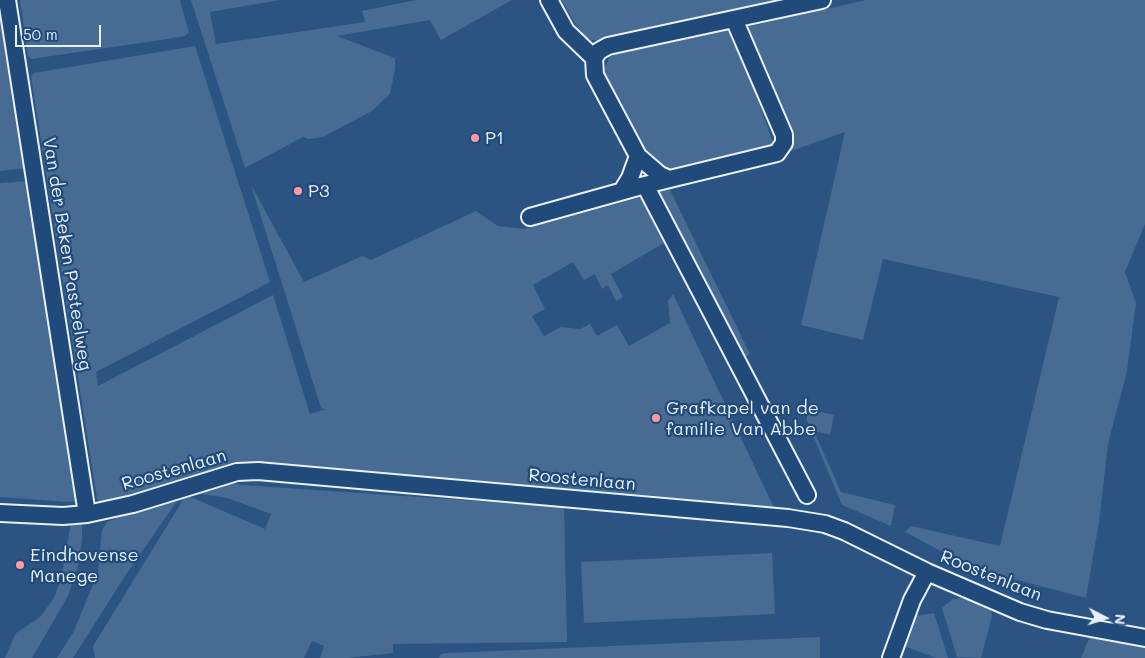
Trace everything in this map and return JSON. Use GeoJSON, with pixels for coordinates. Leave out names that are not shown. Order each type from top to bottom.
{"type":"FeatureCollection","features":[{"type":"Feature","properties":{"kind":"street","name":"Van der Beken Pasteelweg"},"geometry":{"type":"LineString","coordinates":[[7,0],[87,514]]}},
{"type":"Feature","properties":{"kind":"street"},"geometry":{"type":"LineString","coordinates":[[549,0],[566,31],[594,58]]}},
{"type":"Feature","properties":{"kind":"street"},"geometry":{"type":"LineString","coordinates":[[669,179],[660,175],[638,156],[595,75],[594,58],[599,51],[608,46],[822,0]]}},
{"type":"Feature","properties":{"kind":"street"},"geometry":{"type":"LineString","coordinates":[[530,217],[645,185],[777,153],[784,143],[784,135],[734,19]]}},
{"type":"Feature","properties":{"kind":"street"},"geometry":{"type":"LineString","coordinates":[[622,191],[630,178],[638,156]]}},
{"type":"Feature","properties":{"kind":"street"},"geometry":{"type":"LineString","coordinates":[[645,185],[807,495]]}},
{"type":"Feature","properties":{"kind":"street","name":"Roostenlaan"},"geometry":{"type":"LineString","coordinates":[[0,514],[63,516],[87,514],[133,504],[237,472],[258,471],[810,520],[844,531],[926,572],[1020,612],[1047,620],[1145,638]]}},
{"type":"Feature","properties":{"kind":"street"},"geometry":{"type":"LineString","coordinates":[[891,658],[912,600],[926,572]]}},
{"type":"Feature","properties":{"kind":"shaded area"},"geometry":{"type":"Polygon","coordinates":[[[0,0],[28,168],[0,171],[0,0]]]}},
{"type":"Feature","properties":{"kind":"shaded area"},"geometry":{"type":"Polygon","coordinates":[[[20,0],[180,0],[189,33],[185,36],[161,40],[31,59],[28,56],[20,0]]]}},
{"type":"Feature","properties":{"kind":"shaded area"},"geometry":{"type":"Polygon","coordinates":[[[191,0],[280,0],[210,12],[216,44],[365,22],[362,11],[416,0],[512,0],[441,40],[430,20],[337,36],[395,58],[395,69],[390,94],[372,111],[323,137],[308,139],[303,137],[245,168],[191,0]]]}},
{"type":"Feature","properties":{"kind":"shaded area"},"geometry":{"type":"Polygon","coordinates":[[[561,0],[801,0],[607,42],[585,39],[561,0]]]}},
{"type":"Feature","properties":{"kind":"shaded area"},"geometry":{"type":"Polygon","coordinates":[[[866,0],[1145,0],[1145,224],[1125,272],[1136,303],[1127,371],[1108,444],[1099,522],[1086,598],[1002,576],[990,577],[905,532],[911,526],[1000,546],[1059,297],[883,259],[863,340],[801,325],[845,132],[785,153],[781,119],[747,27],[866,0]]]}},
{"type":"Feature","properties":{"kind":"shaded area"},"geometry":{"type":"Polygon","coordinates":[[[727,30],[733,31],[774,145],[669,176],[643,160],[602,79],[604,70],[609,58],[615,54],[727,30]]]}},
{"type":"Feature","properties":{"kind":"shaded area"},"geometry":{"type":"Polygon","coordinates":[[[195,46],[270,282],[96,372],[98,386],[273,295],[310,414],[326,409],[321,408],[251,185],[304,282],[362,256],[371,260],[476,211],[498,226],[524,229],[642,197],[664,243],[611,274],[623,297],[616,301],[608,285],[602,289],[595,274],[584,280],[573,262],[533,285],[545,309],[532,316],[544,336],[561,327],[580,329],[590,324],[597,336],[617,325],[629,346],[670,323],[668,301],[673,294],[775,510],[647,495],[247,462],[235,462],[119,500],[102,502],[97,499],[31,76],[34,73],[195,46]]]}},
{"type":"Feature","properties":{"kind":"shaded area"},"geometry":{"type":"Polygon","coordinates":[[[31,181],[76,501],[0,497],[0,183],[31,181]]]}},
{"type":"Feature","properties":{"kind":"shaded area"},"geometry":{"type":"Polygon","coordinates":[[[669,188],[750,354],[736,365],[655,192],[669,188]]]}},
{"type":"Feature","properties":{"kind":"shaded area"},"geometry":{"type":"Polygon","coordinates":[[[807,409],[834,415],[830,435],[814,431],[841,492],[895,505],[891,526],[842,505],[807,421],[807,409]]]}},
{"type":"Feature","properties":{"kind":"shaded area"},"geometry":{"type":"Polygon","coordinates":[[[226,482],[243,485],[564,507],[567,642],[393,644],[393,653],[346,658],[320,658],[324,646],[312,641],[304,658],[95,658],[93,646],[186,495],[265,529],[271,514],[227,498],[189,492],[226,482]]]}},
{"type":"Feature","properties":{"kind":"shaded area"},"geometry":{"type":"Polygon","coordinates":[[[182,494],[123,579],[73,658],[57,658],[74,631],[98,572],[102,530],[107,522],[182,494]]]}},
{"type":"Feature","properties":{"kind":"shaded area"},"geometry":{"type":"Polygon","coordinates":[[[72,518],[82,520],[82,539],[79,562],[68,596],[32,658],[5,658],[16,633],[40,617],[54,598],[61,578],[72,518]]]}},
{"type":"Feature","properties":{"kind":"shaded area"},"geometry":{"type":"Polygon","coordinates":[[[772,553],[775,614],[584,623],[581,562],[772,553]]]}},
{"type":"Feature","properties":{"kind":"shaded area"},"geometry":{"type":"Polygon","coordinates":[[[960,598],[972,601],[991,610],[992,616],[981,658],[957,657],[942,608],[953,599],[960,598]]]}},
{"type":"Feature","properties":{"kind":"shaded area"},"geometry":{"type":"Polygon","coordinates":[[[934,613],[948,658],[936,658],[904,646],[915,616],[934,613]]]}},
{"type":"Feature","properties":{"kind":"shaded area"},"geometry":{"type":"Polygon","coordinates":[[[1090,636],[1145,646],[1145,658],[1081,658],[1090,636]]]}},
{"type":"Feature","properties":{"kind":"shaded area"},"geometry":{"type":"Polygon","coordinates":[[[820,637],[820,658],[439,658],[441,654],[449,653],[820,637]]]}},
{"type":"Feature","properties":{"kind":"place","name":"P1"},"geometry":{"type":"Point","coordinates":[475,138]}},
{"type":"Feature","properties":{"kind":"place","name":"P3"},"geometry":{"type":"Point","coordinates":[298,191]}},
{"type":"Feature","properties":{"kind":"place","name":"Grafkapel van de familie Van Abbe"},"geometry":{"type":"Point","coordinates":[656,418]}},
{"type":"Feature","properties":{"kind":"place","name":"Eindhovense Manege"},"geometry":{"type":"Point","coordinates":[20,565]}}]}
